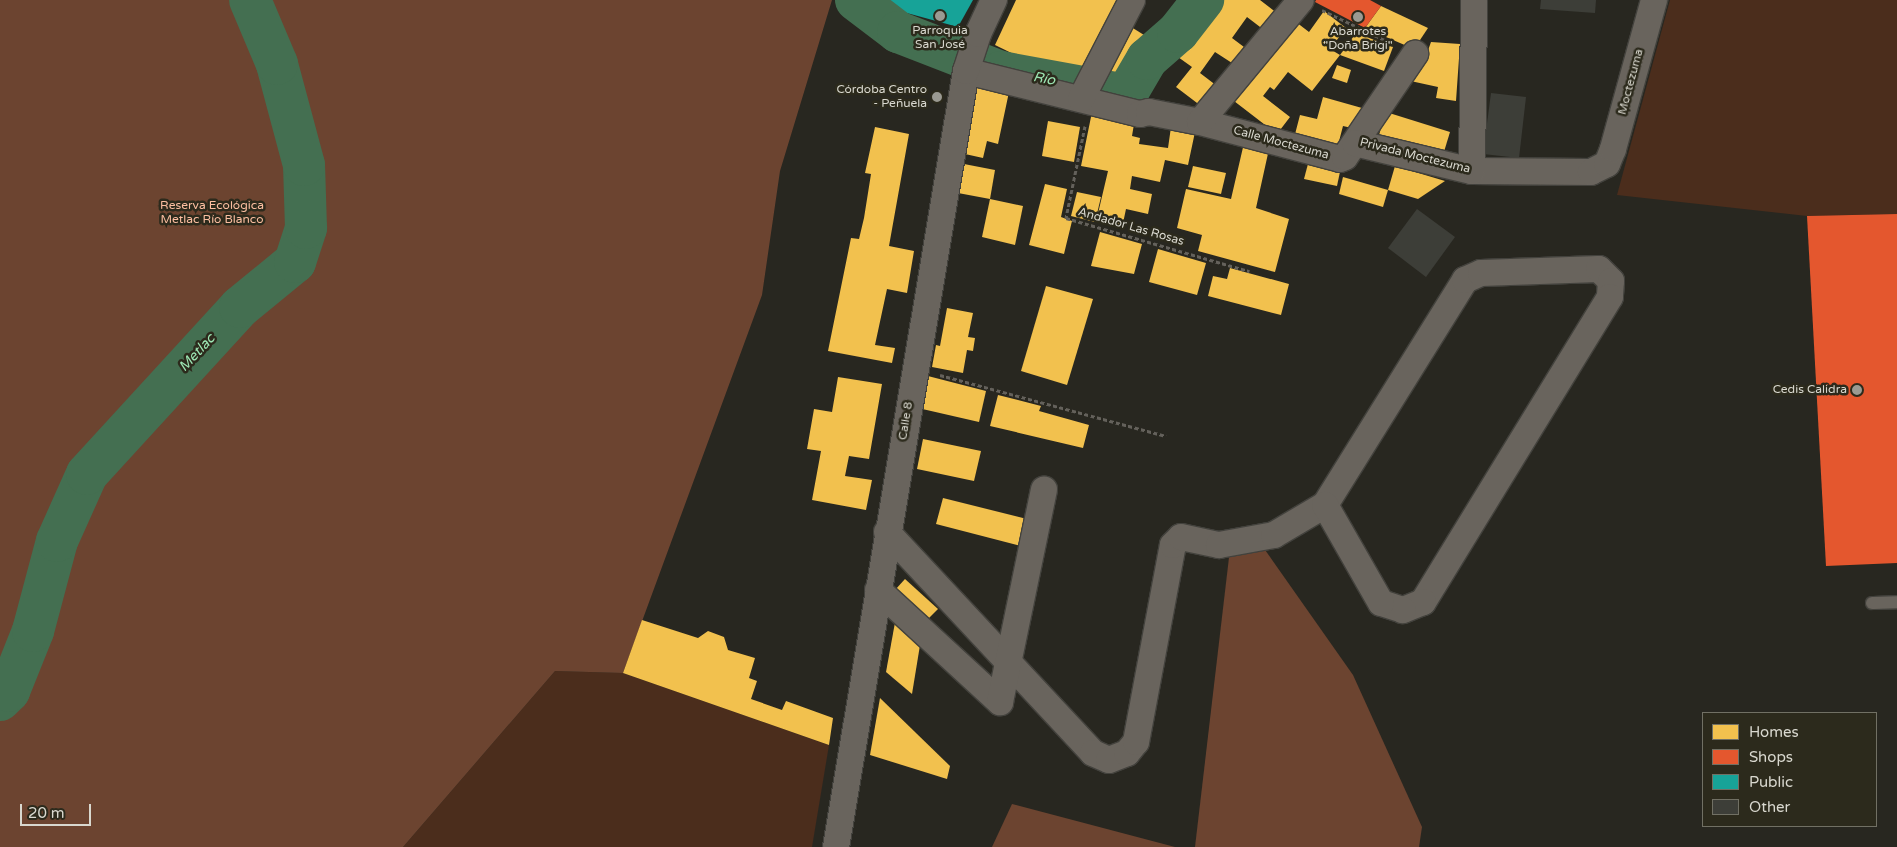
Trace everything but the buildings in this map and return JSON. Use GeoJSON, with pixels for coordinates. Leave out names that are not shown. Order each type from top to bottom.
{"type":"FeatureCollection","features":[{"type":"Feature","properties":{"kind":"street","name":"Calle 8"},"geometry":{"type":"LineString","coordinates":[[836,847],[887,532],[966,71],[978,34],[994,0]]}},
{"type":"Feature","properties":{"kind":"street"},"geometry":{"type":"LineString","coordinates":[[1086,100],[1093,74],[1132,0]]}},
{"type":"Feature","properties":{"kind":"street"},"geometry":{"type":"LineString","coordinates":[[1472,170],[1474,0]]}},
{"type":"Feature","properties":{"kind":"street","name":"Moctezuma"},"geometry":{"type":"LineString","coordinates":[[1607,164],[1654,0]]}},
{"type":"Feature","properties":{"kind":"street"},"geometry":{"type":"LineString","coordinates":[[1200,122],[1311,4]]}},
{"type":"Feature","properties":{"kind":"street","name":"Privada Moctezuma"},"geometry":{"type":"LineString","coordinates":[[1415,54],[1355,143],[1472,170],[1591,172],[1607,164]]}},
{"type":"Feature","properties":{"kind":"street","name":"Calle Moctezuma"},"geometry":{"type":"LineString","coordinates":[[966,71],[1140,114],[1149,112],[1200,122],[1340,159],[1355,143]]}},
{"type":"Feature","properties":{"kind":"street"},"geometry":{"type":"LineString","coordinates":[[887,532],[1093,753],[1109,760],[1127,753],[1136,742],[1173,544],[1181,537],[1219,545],[1274,535],[1325,505],[1465,280],[1481,273],[1599,270],[1611,280],[1610,297],[1423,602],[1402,610],[1381,603],[1325,505]]}},
{"type":"Feature","properties":{"kind":"street"},"geometry":{"type":"LineString","coordinates":[[878,590],[1000,702],[1044,489]]}},
{"type":"Feature","properties":{"kind":"lane"},"geometry":{"type":"LineString","coordinates":[[1872,603],[1897,602]]}},
{"type":"Feature","properties":{"kind":"path"},"geometry":{"type":"LineString","coordinates":[[1311,4],[1415,54]]}},
{"type":"Feature","properties":{"kind":"path","name":"Andador Las Rosas"},"geometry":{"type":"LineString","coordinates":[[1086,100],[1066,218],[1249,270]]}},
{"type":"Feature","properties":{"kind":"path"},"geometry":{"type":"LineString","coordinates":[[915,368],[1166,436]]}},
{"type":"Feature","properties":{"kind":"shaded area"},"geometry":{"type":"Polygon","coordinates":[[[1670,0],[1897,0],[1897,214],[1807,216],[1617,195],[1670,0]]]}},
{"type":"Feature","properties":{"kind":"shaded area"},"geometry":{"type":"Polygon","coordinates":[[[555,671],[623,673],[829,745],[812,847],[403,847],[555,671]]]}},
{"type":"Feature","properties":{"kind":"green space","name":"Reserva Ecológica Metlac Río Blanco"},"geometry":{"type":"Polygon","coordinates":[[[0,0],[832,0],[780,171],[762,295],[623,673],[555,671],[403,847],[0,847],[0,0]]]}},
{"type":"Feature","properties":{"kind":"green space"},"geometry":{"type":"Polygon","coordinates":[[[1263,547],[1353,675],[1422,827],[1419,847],[1195,847],[1230,549],[1263,547]]]}},
{"type":"Feature","properties":{"kind":"green space"},"geometry":{"type":"Polygon","coordinates":[[[1012,804],[1175,847],[992,847],[1012,804]]]}},
{"type":"Feature","properties":{"kind":"waterway","name":"Metlac"},"geometry":{"type":"LineString","coordinates":[[0,700],[9,691],[33,631],[57,541],[87,474],[240,307],[295,262],[306,228],[304,165],[277,64],[250,0]]}},
{"type":"Feature","properties":{"kind":"waterway","name":"Río"},"geometry":{"type":"LineString","coordinates":[[856,0],[898,32],[1001,72],[1126,95],[1147,59],[1178,32],[1203,0]]}},
{"type":"Feature","properties":{"kind":"place","name":"Parroquia San José"},"geometry":{"type":"Point","coordinates":[940,16]}},
{"type":"Feature","properties":{"kind":"place","name":"Abarrotes \"Doña Brigi\""},"geometry":{"type":"Point","coordinates":[1358,17]}},
{"type":"Feature","properties":{"kind":"place","name":"Córdoba Centro - Peñuela"},"geometry":{"type":"Point","coordinates":[937,97]}},
{"type":"Feature","properties":{"kind":"place","name":"Cedis Calidra"},"geometry":{"type":"Point","coordinates":[1857,390]}}]}
